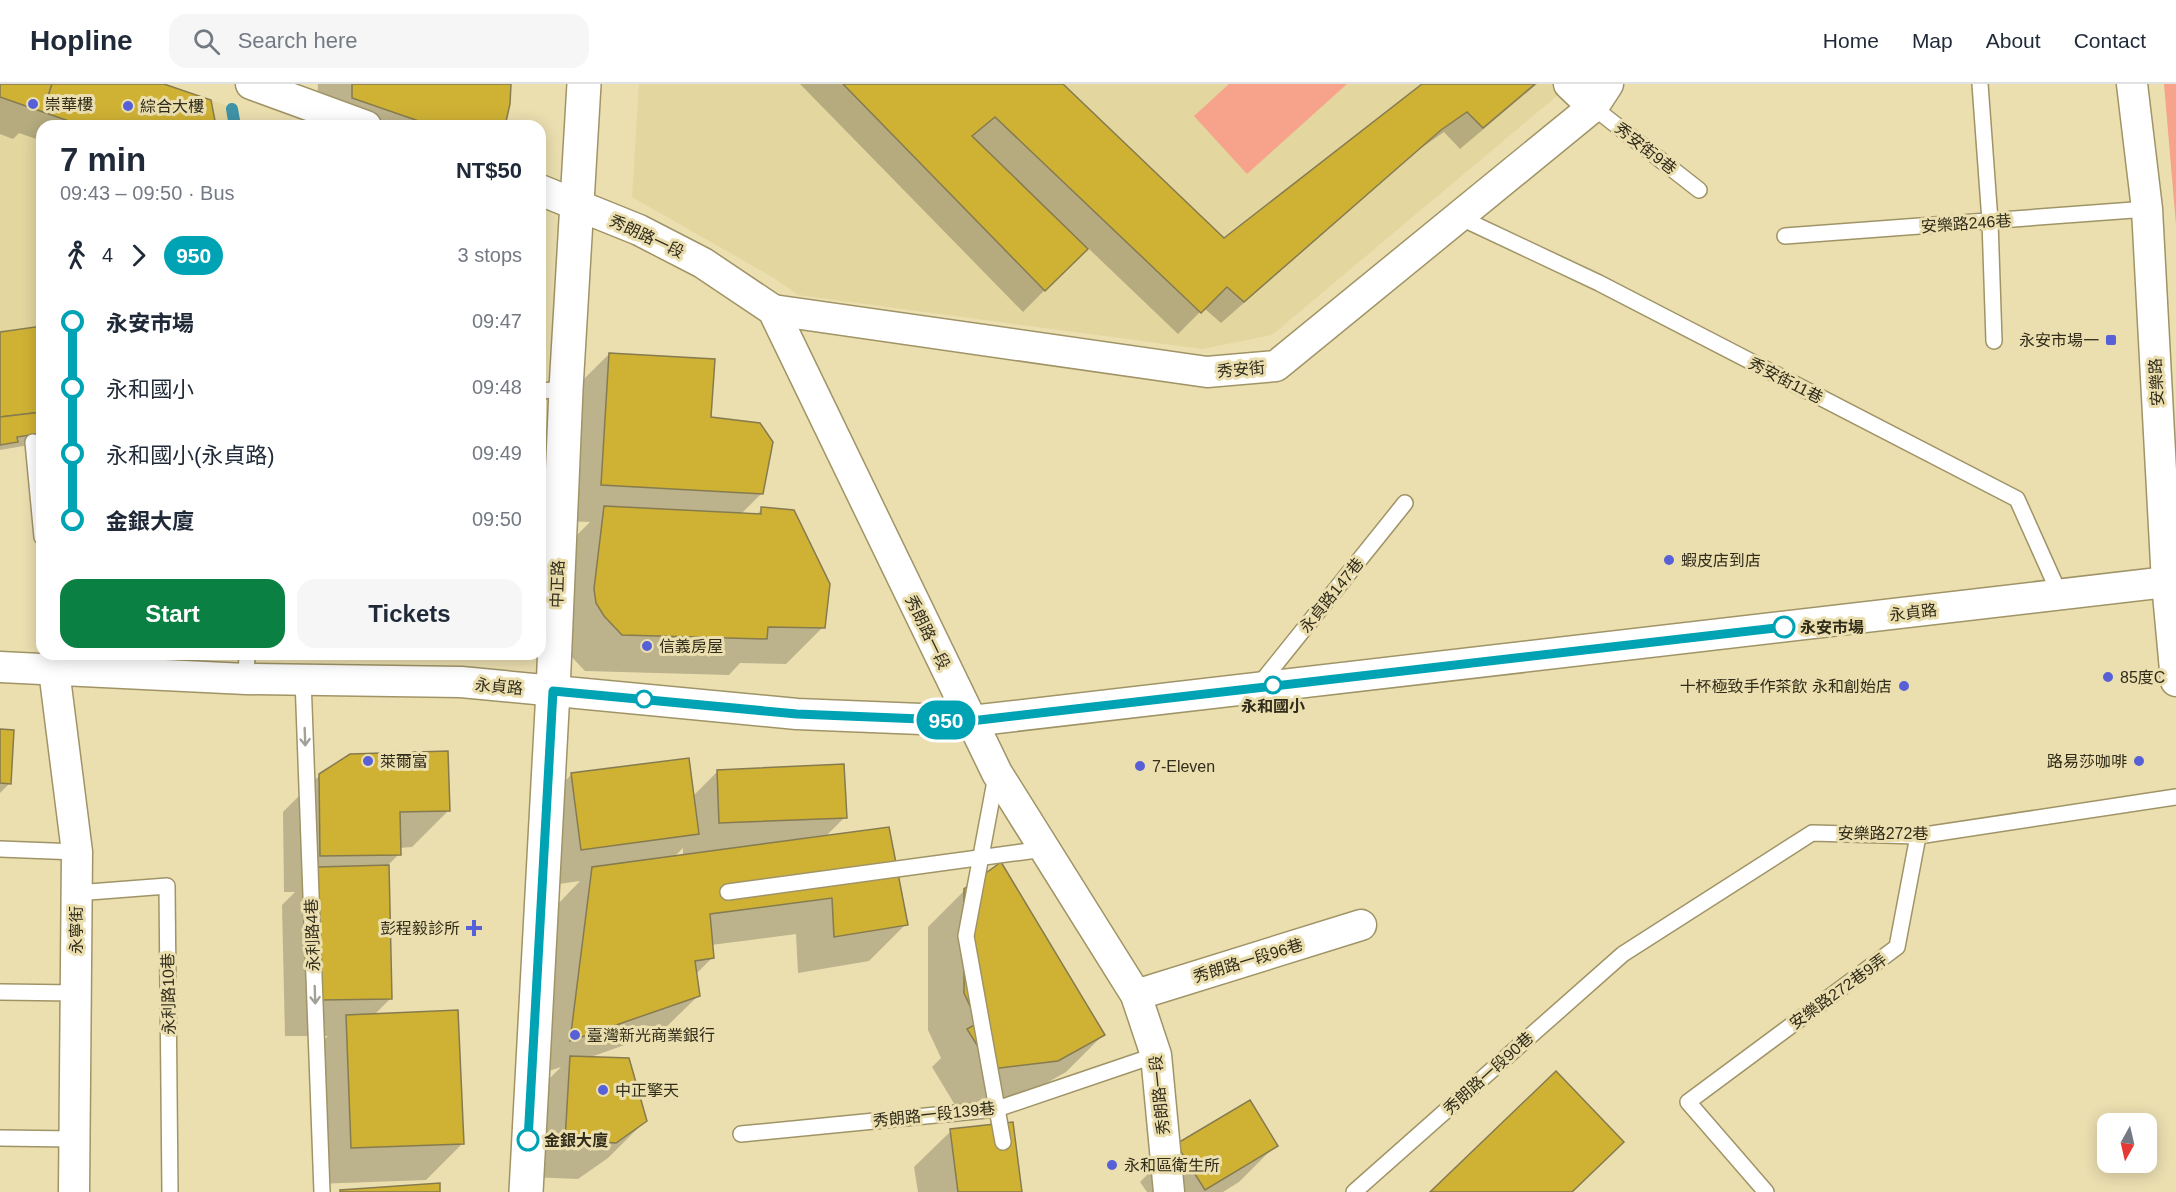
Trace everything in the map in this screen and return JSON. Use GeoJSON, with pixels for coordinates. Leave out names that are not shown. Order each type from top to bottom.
{"type":"FeatureCollection","features":[{"type":"Feature","properties":{"kind":"street"},"geometry":{"type":"LineString","coordinates":[[251,84],[341,120]]}},
{"type":"Feature","properties":{"kind":"street","name":"中正路"},"geometry":{"type":"LineString","coordinates":[[526,1192],[553,691],[553,390],[578,205],[584,84]]}},
{"type":"Feature","properties":{"kind":"street"},"geometry":{"type":"LineString","coordinates":[[1569,84],[1600,95]]}},
{"type":"Feature","properties":{"kind":"street","name":"安樂路"},"geometry":{"type":"LineString","coordinates":[[2132,84],[2147,209],[2173,585],[2176,681]]}},
{"type":"Feature","properties":{"kind":"street","name":"秀安街"},"geometry":{"type":"LineString","coordinates":[[773,310],[1207,372],[1276,366],[1459,217],[1600,95]]}},
{"type":"Feature","properties":{"kind":"street","name":"秀朗路一段"},"geometry":{"type":"LineString","coordinates":[[546,192],[639,230],[703,262],[773,310],[997,773],[1136,994],[1156,1055],[1169,1192]]}},
{"type":"Feature","properties":{"kind":"street","name":"永貞路"},"geometry":{"type":"LineString","coordinates":[[0,667],[54,662],[247,666],[303,679],[461,682],[797,714],[971,721],[2173,585]]}},
{"type":"Feature","properties":{"kind":"street","name":"永寧街"},"geometry":{"type":"LineString","coordinates":[[54,662],[77,852],[74,1192]]}},
{"type":"Feature","properties":{"kind":"street","name":"秀朗路一段96巷"},"geometry":{"type":"LineString","coordinates":[[1136,994],[1360,924]]}},
{"type":"Feature","properties":{"kind":"lane"},"geometry":{"type":"LineString","coordinates":[[1980,84],[1994,340]]}},
{"type":"Feature","properties":{"kind":"lane","name":"秀安街9巷"},"geometry":{"type":"LineString","coordinates":[[1600,95],[1699,190]]}},
{"type":"Feature","properties":{"kind":"lane","name":"安樂路246巷"},"geometry":{"type":"LineString","coordinates":[[1785,236],[2147,209]]}},
{"type":"Feature","properties":{"kind":"lane","name":"秀安街11巷"},"geometry":{"type":"LineString","coordinates":[[1459,217],[1599,283],[2017,499],[2060,596]]}},
{"type":"Feature","properties":{"kind":"lane"},"geometry":{"type":"LineString","coordinates":[[33,442],[36,474]]}},
{"type":"Feature","properties":{"kind":"lane","name":"永貞路147巷"},"geometry":{"type":"LineString","coordinates":[[1257,687],[1405,503]]}},
{"type":"Feature","properties":{"kind":"lane","name":"永利路4巷"},"geometry":{"type":"LineString","coordinates":[[303,679],[322,1192]]}},
{"type":"Feature","properties":{"kind":"lane"},"geometry":{"type":"LineString","coordinates":[[997,773],[966,936],[1003,1142]]}},
{"type":"Feature","properties":{"kind":"lane","name":"安樂路272巷"},"geometry":{"type":"LineString","coordinates":[[1623,954],[1812,833],[1918,836],[2176,797]]}},
{"type":"Feature","properties":{"kind":"lane","name":"安樂路272巷9弄"},"geometry":{"type":"LineString","coordinates":[[1766,1192],[1688,1102],[1897,947],[1918,836]]}},
{"type":"Feature","properties":{"kind":"lane"},"geometry":{"type":"LineString","coordinates":[[0,849],[77,852]]}},
{"type":"Feature","properties":{"kind":"lane"},"geometry":{"type":"LineString","coordinates":[[728,892],[1044,849]]}},
{"type":"Feature","properties":{"kind":"lane","name":"永利路10巷"},"geometry":{"type":"LineString","coordinates":[[76,893],[167,886],[170,1192]]}},
{"type":"Feature","properties":{"kind":"lane","name":"秀朗路一段90巷"},"geometry":{"type":"LineString","coordinates":[[1354,1192],[1623,954]]}},
{"type":"Feature","properties":{"kind":"lane"},"geometry":{"type":"LineString","coordinates":[[0,992],[76,993]]}},
{"type":"Feature","properties":{"kind":"lane","name":"秀朗路一段139巷"},"geometry":{"type":"LineString","coordinates":[[741,1134],[997,1109],[1156,1055]]}},
{"type":"Feature","properties":{"kind":"lane"},"geometry":{"type":"LineString","coordinates":[[0,1138],[74,1139]]}},
{"type":"Feature","properties":{"kind":"shaded area"},"geometry":{"type":"Polygon","coordinates":[[[0,84],[164,84],[230,107],[232,120],[36,120],[36,434],[18,437],[18,442],[0,445],[0,84]]]}},
{"type":"Feature","properties":{"kind":"shaded area"},"geometry":{"type":"Polygon","coordinates":[[[639,84],[1567,84],[1558,95],[1272,335],[1202,349],[798,295],[774,278],[632,197],[639,84]]]}},
{"type":"Feature","properties":{"kind":"shaded area"},"geometry":{"type":"Polygon","coordinates":[[[1229,84],[1347,84],[1247,174],[1194,116],[1229,84]]]}},
{"type":"Feature","properties":{"kind":"shaded area"},"geometry":{"type":"Polygon","coordinates":[[[2164,84],[2176,84],[2176,225],[2164,84]]]}},
{"type":"Feature","properties":{"kind":"building","name":"崇華樓"},"geometry":{"type":"Polygon","coordinates":[[[0,84],[52,84],[43,112],[0,97],[0,84]]]}},
{"type":"Feature","properties":{"kind":"building","name":"綜合大樓"},"geometry":{"type":"Polygon","coordinates":[[[52,84],[164,84],[211,100],[215,120],[66,120],[43,112],[52,84]]]}},
{"type":"Feature","properties":{"kind":"building"},"geometry":{"type":"Polygon","coordinates":[[[352,84],[511,84],[506,120],[416,120],[352,98],[352,84]]]}},
{"type":"Feature","properties":{"kind":"building"},"geometry":{"type":"Polygon","coordinates":[[[843,84],[1063,84],[1224,238],[1422,84],[1535,84],[1483,128],[1467,112],[1441,130],[1244,302],[1227,287],[1201,313],[995,117],[972,136],[1088,249],[1045,291],[843,84]]]}},
{"type":"Feature","properties":{"kind":"building"},"geometry":{"type":"Polygon","coordinates":[[[36,327],[36,413],[0,417],[0,332],[36,327]]]}},
{"type":"Feature","properties":{"kind":"building"},"geometry":{"type":"Polygon","coordinates":[[[609,353],[715,359],[711,417],[760,423],[773,442],[763,494],[601,485],[609,353]]]}},
{"type":"Feature","properties":{"kind":"building"},"geometry":{"type":"Polygon","coordinates":[[[36,413],[36,434],[17,437],[18,442],[0,445],[0,417],[36,413]]]}},
{"type":"Feature","properties":{"kind":"building"},"geometry":{"type":"Polygon","coordinates":[[[604,506],[761,514],[761,507],[794,510],[830,584],[825,628],[768,627],[767,639],[622,635],[604,616],[596,603],[594,589],[604,506]]]}},
{"type":"Feature","properties":{"kind":"building"},"geometry":{"type":"Polygon","coordinates":[[[0,729],[14,730],[11,784],[0,783],[0,729]]]}},
{"type":"Feature","properties":{"kind":"building"},"geometry":{"type":"Polygon","coordinates":[[[448,751],[450,811],[400,812],[401,855],[320,856],[319,774],[350,754],[448,751]]]}},
{"type":"Feature","properties":{"kind":"building"},"geometry":{"type":"Polygon","coordinates":[[[689,758],[699,834],[581,850],[571,773],[689,758]]]}},
{"type":"Feature","properties":{"kind":"building"},"geometry":{"type":"Polygon","coordinates":[[[844,764],[847,818],[719,823],[717,770],[844,764]]]}},
{"type":"Feature","properties":{"kind":"building"},"geometry":{"type":"Polygon","coordinates":[[[889,827],[908,925],[834,937],[832,898],[710,914],[714,958],[695,961],[700,996],[570,1041],[592,867],[889,827]]]}},
{"type":"Feature","properties":{"kind":"building"},"geometry":{"type":"Polygon","coordinates":[[[1001,862],[1105,1035],[1058,1061],[992,1069],[967,1029],[978,1023],[964,993],[964,889],[1001,862]]]}},
{"type":"Feature","properties":{"kind":"building"},"geometry":{"type":"Polygon","coordinates":[[[389,865],[392,999],[321,1000],[318,867],[389,865]]]}},
{"type":"Feature","properties":{"kind":"building"},"geometry":{"type":"Polygon","coordinates":[[[458,1010],[464,1144],[351,1148],[346,1015],[458,1010]]]}},
{"type":"Feature","properties":{"kind":"building","name":"中正擎天"},"geometry":{"type":"Polygon","coordinates":[[[570,1056],[629,1058],[647,1121],[616,1143],[565,1140],[570,1056]]]}},
{"type":"Feature","properties":{"kind":"building"},"geometry":{"type":"Polygon","coordinates":[[[1556,1071],[1624,1142],[1572,1192],[1430,1192],[1556,1071]]]}},
{"type":"Feature","properties":{"kind":"building"},"geometry":{"type":"Polygon","coordinates":[[[1250,1100],[1278,1146],[1205,1190],[1176,1144],[1250,1100]]]}},
{"type":"Feature","properties":{"kind":"building"},"geometry":{"type":"Polygon","coordinates":[[[1013,1122],[1022,1192],[958,1192],[950,1129],[1013,1122]]]}},
{"type":"Feature","properties":{"kind":"building"},"geometry":{"type":"Polygon","coordinates":[[[440,1183],[440,1192],[340,1192],[340,1190],[440,1183]]]}},
{"type":"Feature","properties":{"kind":"waterway"},"geometry":{"type":"LineString","coordinates":[[232,109],[234,120]]}},
{"type":"Feature","properties":{"kind":"bus line","name":"950"},"geometry":{"type":"LineString","coordinates":[[528,1140],[553,691],[797,714],[971,721],[1784,627]]}},
{"type":"Feature","properties":{"kind":"place","name":"崇華樓"},"geometry":{"type":"Point","coordinates":[33,104]}},
{"type":"Feature","properties":{"kind":"place","name":"綜合大樓"},"geometry":{"type":"Point","coordinates":[128,106]}},
{"type":"Feature","properties":{"kind":"place","name":"永安市場一"},"geometry":{"type":"Point","coordinates":[2111,340]}},
{"type":"Feature","properties":{"kind":"place","name":"蝦皮店到店"},"geometry":{"type":"Point","coordinates":[1669,560]}},
{"type":"Feature","properties":{"kind":"place","name":"永安市場"},"geometry":{"type":"Point","coordinates":[1784,627]}},
{"type":"Feature","properties":{"kind":"place","name":"信義房屋"},"geometry":{"type":"Point","coordinates":[647,646]}},
{"type":"Feature","properties":{"kind":"place","name":"85度C"},"geometry":{"type":"Point","coordinates":[2108,677]}},
{"type":"Feature","properties":{"kind":"place","name":"永和國小"},"geometry":{"type":"Point","coordinates":[1273,685]}},
{"type":"Feature","properties":{"kind":"place","name":"十杯極致手作茶飲 永和創始店"},"geometry":{"type":"Point","coordinates":[1904,686]}},
{"type":"Feature","properties":{"kind":"place","name":"萊爾富"},"geometry":{"type":"Point","coordinates":[368,761]}},
{"type":"Feature","properties":{"kind":"place","name":"路易莎咖啡"},"geometry":{"type":"Point","coordinates":[2139,761]}},
{"type":"Feature","properties":{"kind":"place","name":"7-Eleven"},"geometry":{"type":"Point","coordinates":[1140,766]}},
{"type":"Feature","properties":{"kind":"place","name":"彭程毅診所"},"geometry":{"type":"Point","coordinates":[474,928]}},
{"type":"Feature","properties":{"kind":"place","name":"臺灣新光商業銀行"},"geometry":{"type":"Point","coordinates":[575,1035]}},
{"type":"Feature","properties":{"kind":"place","name":"中正擎天"},"geometry":{"type":"Point","coordinates":[603,1090]}},
{"type":"Feature","properties":{"kind":"place","name":"金銀大廈"},"geometry":{"type":"Point","coordinates":[528,1140]}},
{"type":"Feature","properties":{"kind":"place","name":"永和區衛生所"},"geometry":{"type":"Point","coordinates":[1112,1165]}}]}
